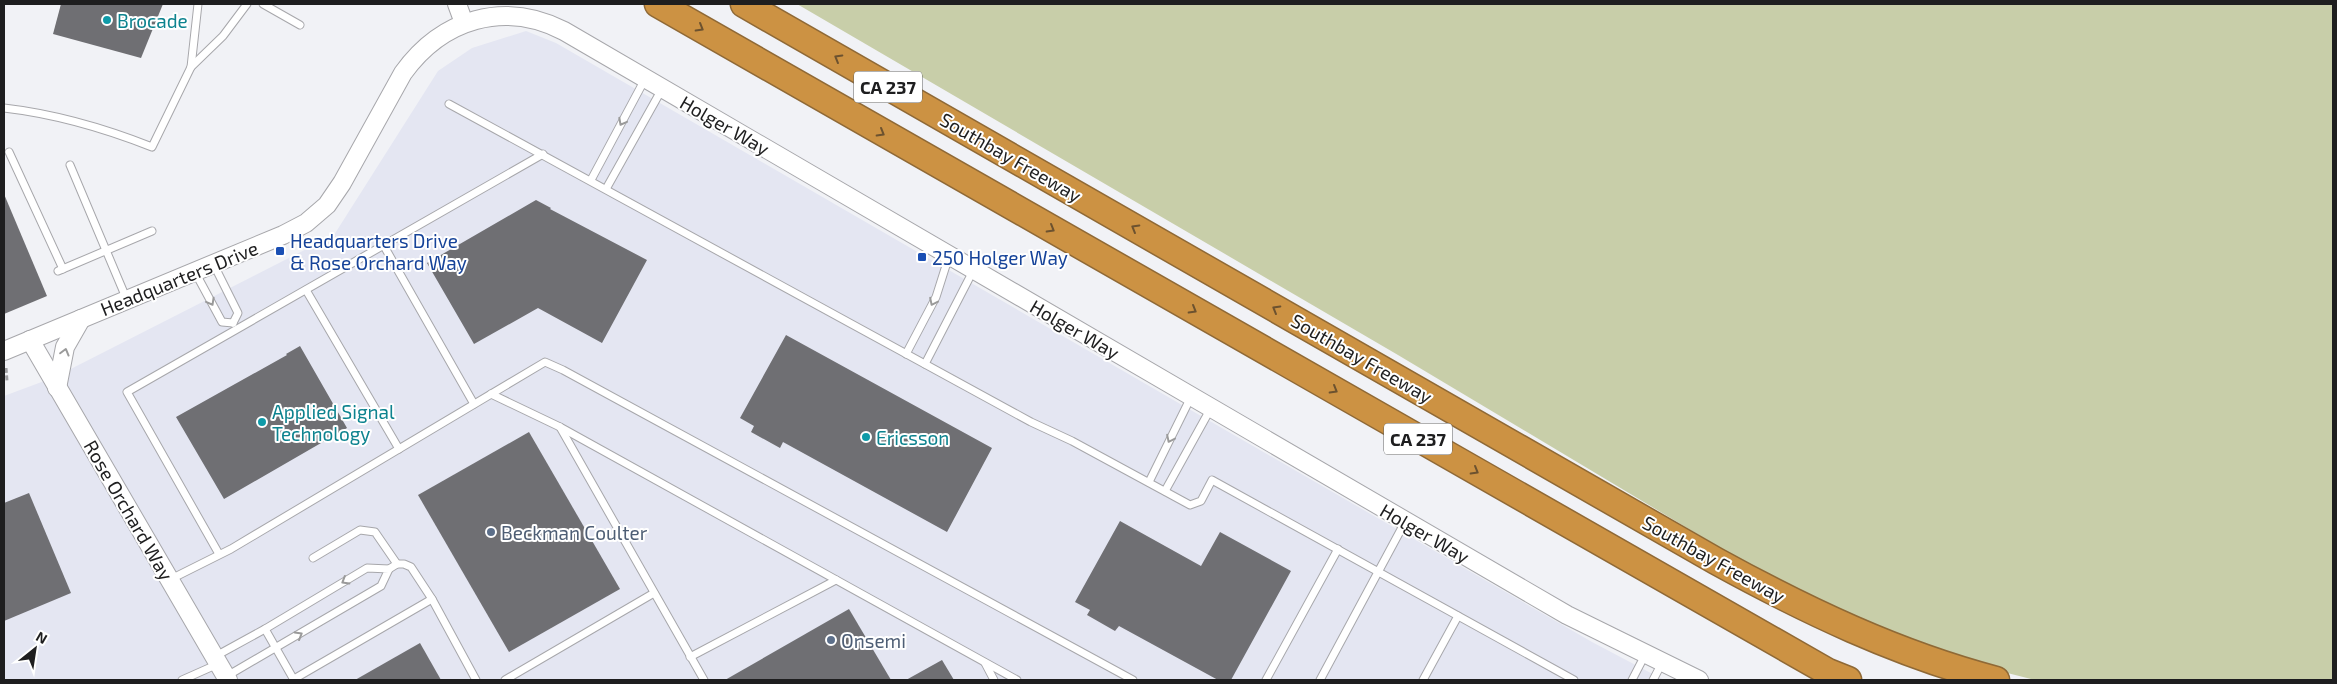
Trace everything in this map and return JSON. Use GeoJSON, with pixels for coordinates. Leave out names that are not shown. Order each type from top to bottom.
{"type":"FeatureCollection","features":[{"type":"Feature","properties":{"kind":"highway","name":"CA 237"},"geometry":{"type":"LineString","coordinates":[[658,4],[1838,677]]}},
{"type":"Feature","properties":{"kind":"highway","name":"Southbay Freeway"},"geometry":{"type":"LineString","coordinates":[[744,4],[1790,602],[1874,639],[1970,674],[1996,680]]}},
{"type":"Feature","properties":{"kind":"highway"},"geometry":{"type":"LineString","coordinates":[[1470,420],[1494,446],[1530,470],[1828,637],[1950,680]]}},
{"type":"Feature","properties":{"kind":"street"},"geometry":{"type":"LineString","coordinates":[[456,4],[464,24]]}},
{"type":"Feature","properties":{"kind":"street","name":"Holger Way"},"geometry":{"type":"LineString","coordinates":[[464,24],[504,15],[528,17],[552,25],[1568,615],[1645,655],[1699,680]]}},
{"type":"Feature","properties":{"kind":"street","name":"Headquarters Drive"},"geometry":{"type":"LineString","coordinates":[[5,360],[30,340],[283,235],[306,223],[327,205],[342,183],[403,72],[415,56],[437,38],[464,24]]}},
{"type":"Feature","properties":{"kind":"street"},"geometry":{"type":"LineString","coordinates":[[58,388],[65,347],[81,319]]}},
{"type":"Feature","properties":{"kind":"street","name":"Rose Orchard Way"},"geometry":{"type":"LineString","coordinates":[[30,340],[222,669]]}},
{"type":"Feature","properties":{"kind":"lane"},"geometry":{"type":"LineString","coordinates":[[4,108],[73,120],[112,131],[152,147],[191,67],[198,4]]}},
{"type":"Feature","properties":{"kind":"lane"},"geometry":{"type":"LineString","coordinates":[[191,67],[224,36],[247,4]]}},
{"type":"Feature","properties":{"kind":"lane"},"geometry":{"type":"LineString","coordinates":[[263,4],[300,25]]}},
{"type":"Feature","properties":{"kind":"lane"},"geometry":{"type":"LineString","coordinates":[[591,180],[645,79]]}},
{"type":"Feature","properties":{"kind":"lane"},"geometry":{"type":"LineString","coordinates":[[606,189],[662,89]]}},
{"type":"Feature","properties":{"kind":"lane"},"geometry":{"type":"LineString","coordinates":[[449,104],[1031,422],[1072,441],[1190,504],[1201,501],[1212,480],[1574,680]]}},
{"type":"Feature","properties":{"kind":"lane"},"geometry":{"type":"LineString","coordinates":[[9,152],[61,270],[152,230]]}},
{"type":"Feature","properties":{"kind":"lane"},"geometry":{"type":"LineString","coordinates":[[219,554],[127,392],[235,326],[306,290],[543,154]]}},
{"type":"Feature","properties":{"kind":"lane"},"geometry":{"type":"LineString","coordinates":[[70,164],[127,300]]}},
{"type":"Feature","properties":{"kind":"lane"},"geometry":{"type":"LineString","coordinates":[[384,246],[474,404]]}},
{"type":"Feature","properties":{"kind":"lane"},"geometry":{"type":"LineString","coordinates":[[906,354],[936,297],[949,256]]}},
{"type":"Feature","properties":{"kind":"lane"},"geometry":{"type":"LineString","coordinates":[[214,264],[238,313],[235,326]]}},
{"type":"Feature","properties":{"kind":"lane"},"geometry":{"type":"LineString","coordinates":[[925,364],[973,270]]}},
{"type":"Feature","properties":{"kind":"lane"},"geometry":{"type":"LineString","coordinates":[[194,272],[222,322],[235,326]]}},
{"type":"Feature","properties":{"kind":"lane"},"geometry":{"type":"LineString","coordinates":[[306,290],[399,449]]}},
{"type":"Feature","properties":{"kind":"lane"},"geometry":{"type":"LineString","coordinates":[[169,580],[219,554],[545,362],[563,370],[1133,680]]}},
{"type":"Feature","properties":{"kind":"lane"},"geometry":{"type":"LineString","coordinates":[[491,394],[560,427],[1017,680]]}},
{"type":"Feature","properties":{"kind":"lane"},"geometry":{"type":"LineString","coordinates":[[1149,482],[1192,397]]}},
{"type":"Feature","properties":{"kind":"lane"},"geometry":{"type":"LineString","coordinates":[[1165,491],[1211,408]]}},
{"type":"Feature","properties":{"kind":"lane"},"geometry":{"type":"LineString","coordinates":[[560,427],[704,680]]}},
{"type":"Feature","properties":{"kind":"lane"},"geometry":{"type":"LineString","coordinates":[[1320,680],[1405,521]]}},
{"type":"Feature","properties":{"kind":"lane"},"geometry":{"type":"LineString","coordinates":[[313,558],[360,530],[368,530],[375,532],[397,564]]}},
{"type":"Feature","properties":{"kind":"lane"},"geometry":{"type":"LineString","coordinates":[[1266,680],[1338,548]]}},
{"type":"Feature","properties":{"kind":"lane"},"geometry":{"type":"LineString","coordinates":[[182,680],[222,669],[276,648],[381,586],[389,569],[397,564],[404,564],[411,567],[432,599],[476,680]]}},
{"type":"Feature","properties":{"kind":"lane"},"geometry":{"type":"LineString","coordinates":[[222,669],[265,629],[367,568],[389,569]]}},
{"type":"Feature","properties":{"kind":"lane"},"geometry":{"type":"LineString","coordinates":[[690,657],[836,580]]}},
{"type":"Feature","properties":{"kind":"lane"},"geometry":{"type":"LineString","coordinates":[[505,680],[654,593]]}},
{"type":"Feature","properties":{"kind":"lane"},"geometry":{"type":"LineString","coordinates":[[265,629],[294,680],[432,599]]}},
{"type":"Feature","properties":{"kind":"lane"},"geometry":{"type":"LineString","coordinates":[[1423,680],[1458,616]]}},
{"type":"Feature","properties":{"kind":"lane"},"geometry":{"type":"LineString","coordinates":[[1632,680],[1645,655]]}},
{"type":"Feature","properties":{"kind":"lane"},"geometry":{"type":"LineString","coordinates":[[984,662],[994,680]]}},
{"type":"Feature","properties":{"kind":"lane"},"geometry":{"type":"LineString","coordinates":[[1653,680],[1662,663]]}},
{"type":"Feature","properties":{"kind":"path"},"geometry":{"type":"LineString","coordinates":[[5,360],[7,381]]}},
{"type":"Feature","properties":{"kind":"shaded area"},"geometry":{"type":"Polygon","coordinates":[[[526,31],[556,43],[1592,642],[1664,680],[4,680],[4,396],[55,377],[334,235],[438,71],[472,48],[526,31]]]}},
{"type":"Feature","properties":{"kind":"green space"},"geometry":{"type":"Polygon","coordinates":[[[797,4],[2333,4],[2333,680],[2035,680],[1873,639],[1398,355],[797,4]]]}},
{"type":"Feature","properties":{"kind":"building","name":"Brocade"},"geometry":{"type":"Polygon","coordinates":[[[61,4],[163,4],[141,58],[53,34],[61,4]]]}},
{"type":"Feature","properties":{"kind":"building"},"geometry":{"type":"Polygon","coordinates":[[[4,194],[47,296],[4,314],[4,194]]]}},
{"type":"Feature","properties":{"kind":"building"},"geometry":{"type":"Polygon","coordinates":[[[536,200],[647,260],[602,343],[538,308],[474,344],[427,263],[536,200]]]}},
{"type":"Feature","properties":{"kind":"building","name":"Ericsson"},"geometry":{"type":"Polygon","coordinates":[[[786,335],[992,448],[947,532],[783,442],[780,448],[751,432],[754,426],[740,418],[786,335]]]}},
{"type":"Feature","properties":{"kind":"building","name":"Applied Signal Technology"},"geometry":{"type":"Polygon","coordinates":[[[300,346],[347,428],[224,499],[176,417],[300,346]]]}},
{"type":"Feature","properties":{"kind":"building"},"geometry":{"type":"Polygon","coordinates":[[[529,432],[620,589],[509,652],[418,495],[529,432]]]}},
{"type":"Feature","properties":{"kind":"building"},"geometry":{"type":"Polygon","coordinates":[[[29,493],[71,593],[4,621],[4,503],[29,493]]]}},
{"type":"Feature","properties":{"kind":"building"},"geometry":{"type":"Polygon","coordinates":[[[1120,521],[1201,566],[1220,532],[1291,571],[1231,680],[1218,680],[1119,626],[1115,631],[1087,615],[1090,610],[1075,602],[1120,521]]]}},
{"type":"Feature","properties":{"kind":"building","name":"Onsemi"},"geometry":{"type":"Polygon","coordinates":[[[849,609],[891,680],[725,680],[849,609]]]}},
{"type":"Feature","properties":{"kind":"building"},"geometry":{"type":"Polygon","coordinates":[[[420,643],[441,680],[355,680],[420,643]]]}},
{"type":"Feature","properties":{"kind":"building","name":"Onsemi"},"geometry":{"type":"Polygon","coordinates":[[[942,660],[954,680],[906,680],[942,660]]]}},
{"type":"Feature","properties":{"kind":"place","name":"Brocade"},"geometry":{"type":"Point","coordinates":[107,20]}},
{"type":"Feature","properties":{"kind":"place","name":"Headquarters Drive & Rose Orchard Way"},"geometry":{"type":"Point","coordinates":[280,251]}},
{"type":"Feature","properties":{"kind":"place","name":"250 Holger Way"},"geometry":{"type":"Point","coordinates":[922,257]}},
{"type":"Feature","properties":{"kind":"place","name":"Applied Signal Technology"},"geometry":{"type":"Point","coordinates":[262,422]}},
{"type":"Feature","properties":{"kind":"place","name":"Ericsson"},"geometry":{"type":"Point","coordinates":[866,437]}},
{"type":"Feature","properties":{"kind":"place","name":"Beckman Coulter"},"geometry":{"type":"Point","coordinates":[491,532]}},
{"type":"Feature","properties":{"kind":"place","name":"Onsemi"},"geometry":{"type":"Point","coordinates":[831,640]}}]}
